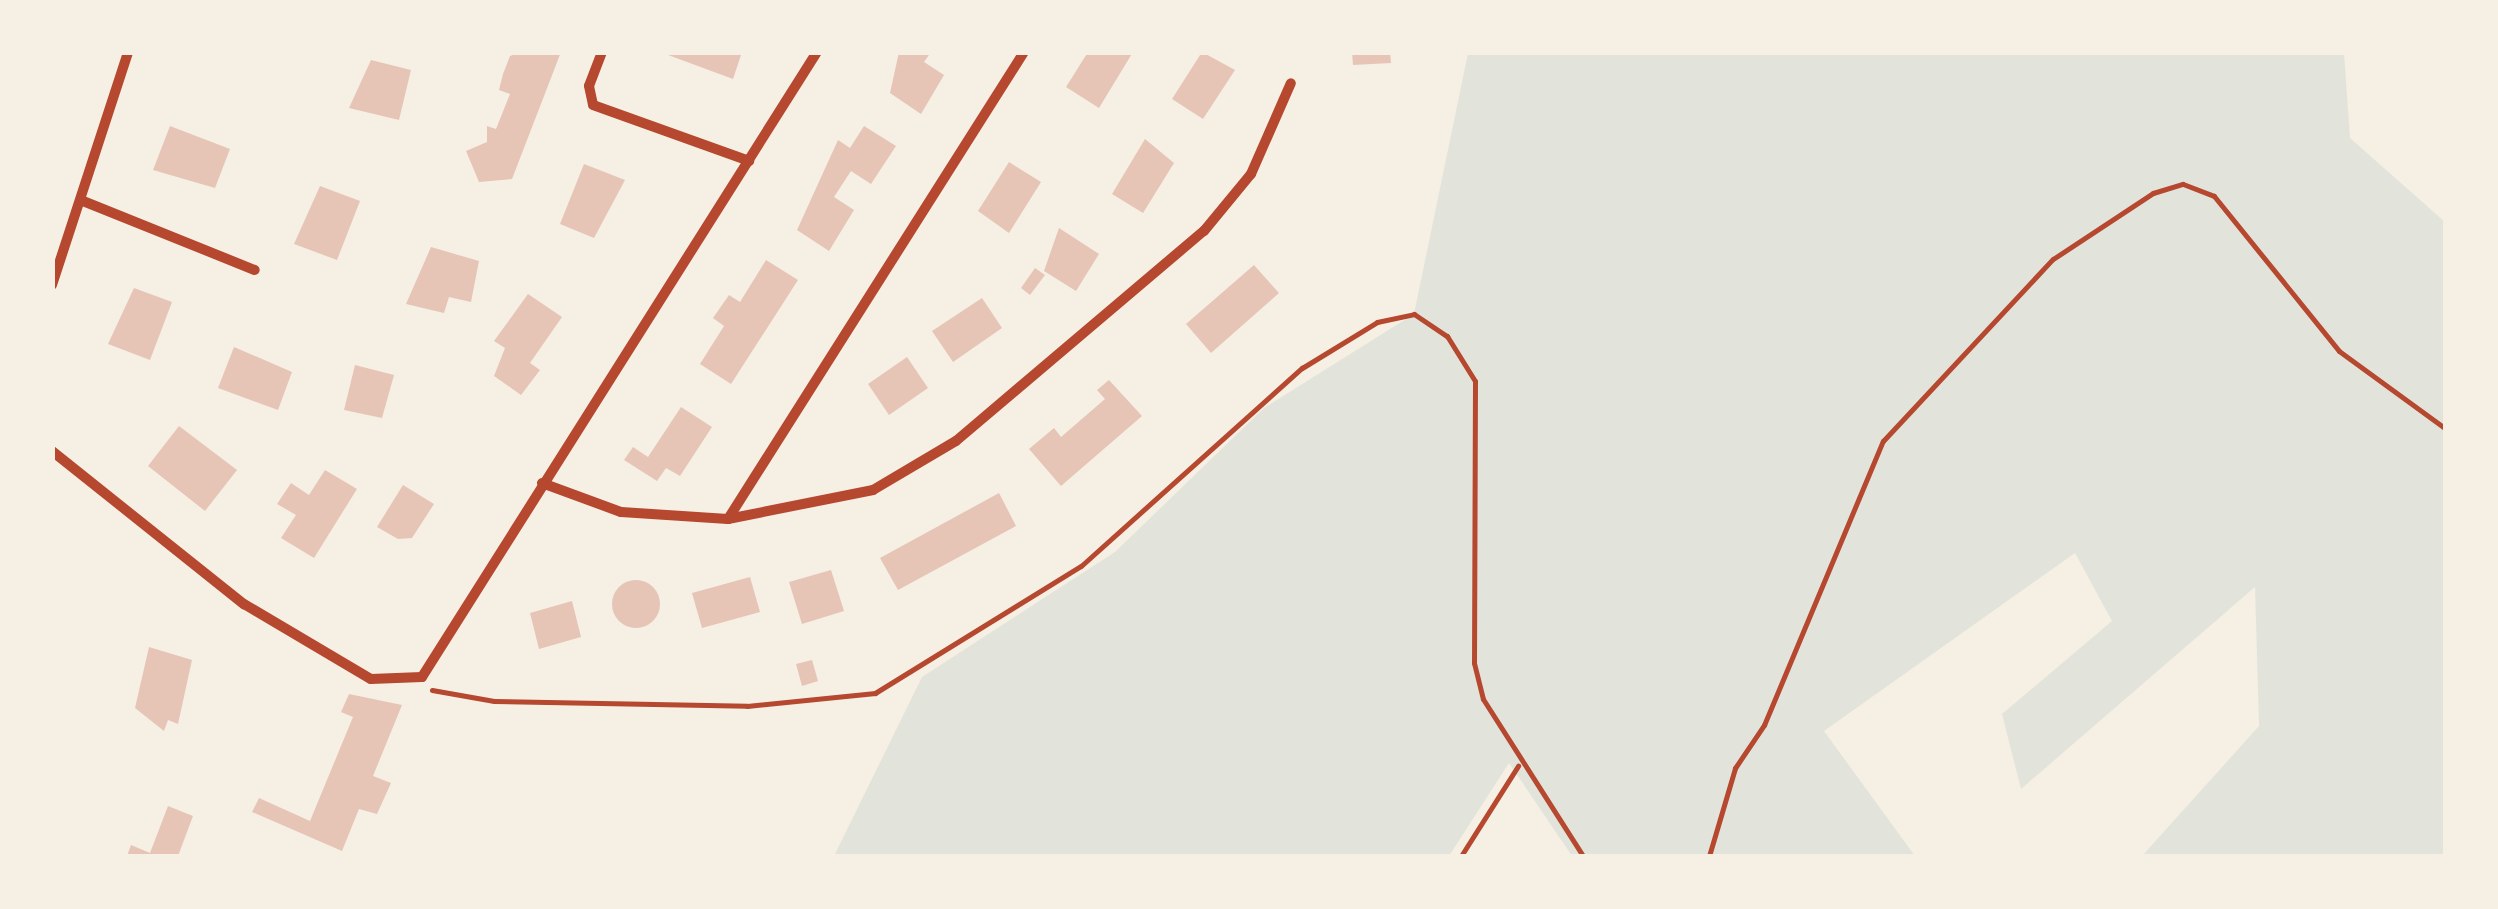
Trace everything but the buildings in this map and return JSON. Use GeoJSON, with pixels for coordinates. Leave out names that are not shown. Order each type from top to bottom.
{"type":"FeatureCollection","features":[{"type":"Feature","properties":{"kind":"street"},"geometry":{"type":"LineString","coordinates":[[52,285],[128,52]]}},
{"type":"Feature","properties":{"kind":"street"},"geometry":{"type":"LineString","coordinates":[[602,52],[588,86],[594,105],[749,161]]}},
{"type":"Feature","properties":{"kind":"street"},"geometry":{"type":"LineString","coordinates":[[52,451],[244,604],[371,679],[422,677],[817,52]]}},
{"type":"Feature","properties":{"kind":"street"},"geometry":{"type":"LineString","coordinates":[[728,520],[1024,52]]}},
{"type":"Feature","properties":{"kind":"street"},"geometry":{"type":"LineString","coordinates":[[542,483],[622,512],[728,520],[873,490],[956,441],[1204,231],[1251,174],[1291,83]]}},
{"type":"Feature","properties":{"kind":"street"},"geometry":{"type":"LineString","coordinates":[[82,201],[255,270]]}},
{"type":"Feature","properties":{"kind":"path"},"geometry":{"type":"LineString","coordinates":[[1709,856],[1735,768],[1764,724],[1883,442],[2053,259],[2153,193],[2183,184],[2214,196],[2338,351],[2446,429]]}},
{"type":"Feature","properties":{"kind":"path"},"geometry":{"type":"LineString","coordinates":[[422,677],[438,698],[494,701],[747,706],[875,694],[1081,566],[1302,368],[1377,322],[1414,314],[1447,336],[1475,381],[1474,662],[1518,766],[1583,856]]}},
{"type":"Feature","properties":{"kind":"path"},"geometry":{"type":"LineString","coordinates":[[1461,856],[1518,766]]}},
{"type":"Feature","properties":{"kind":"shaded area"},"geometry":{"type":"Polygon","coordinates":[[[1468,53],[2344,53],[2350,138],[2445,222],[2445,856],[2142,856],[2259,726],[2255,587],[2021,789],[2002,714],[2112,621],[2075,553],[1824,731],[1915,856],[1572,856],[1509,763],[1449,856],[834,856],[922,677],[1115,552],[1264,408],[1414,314],[1468,53]]]}}]}
